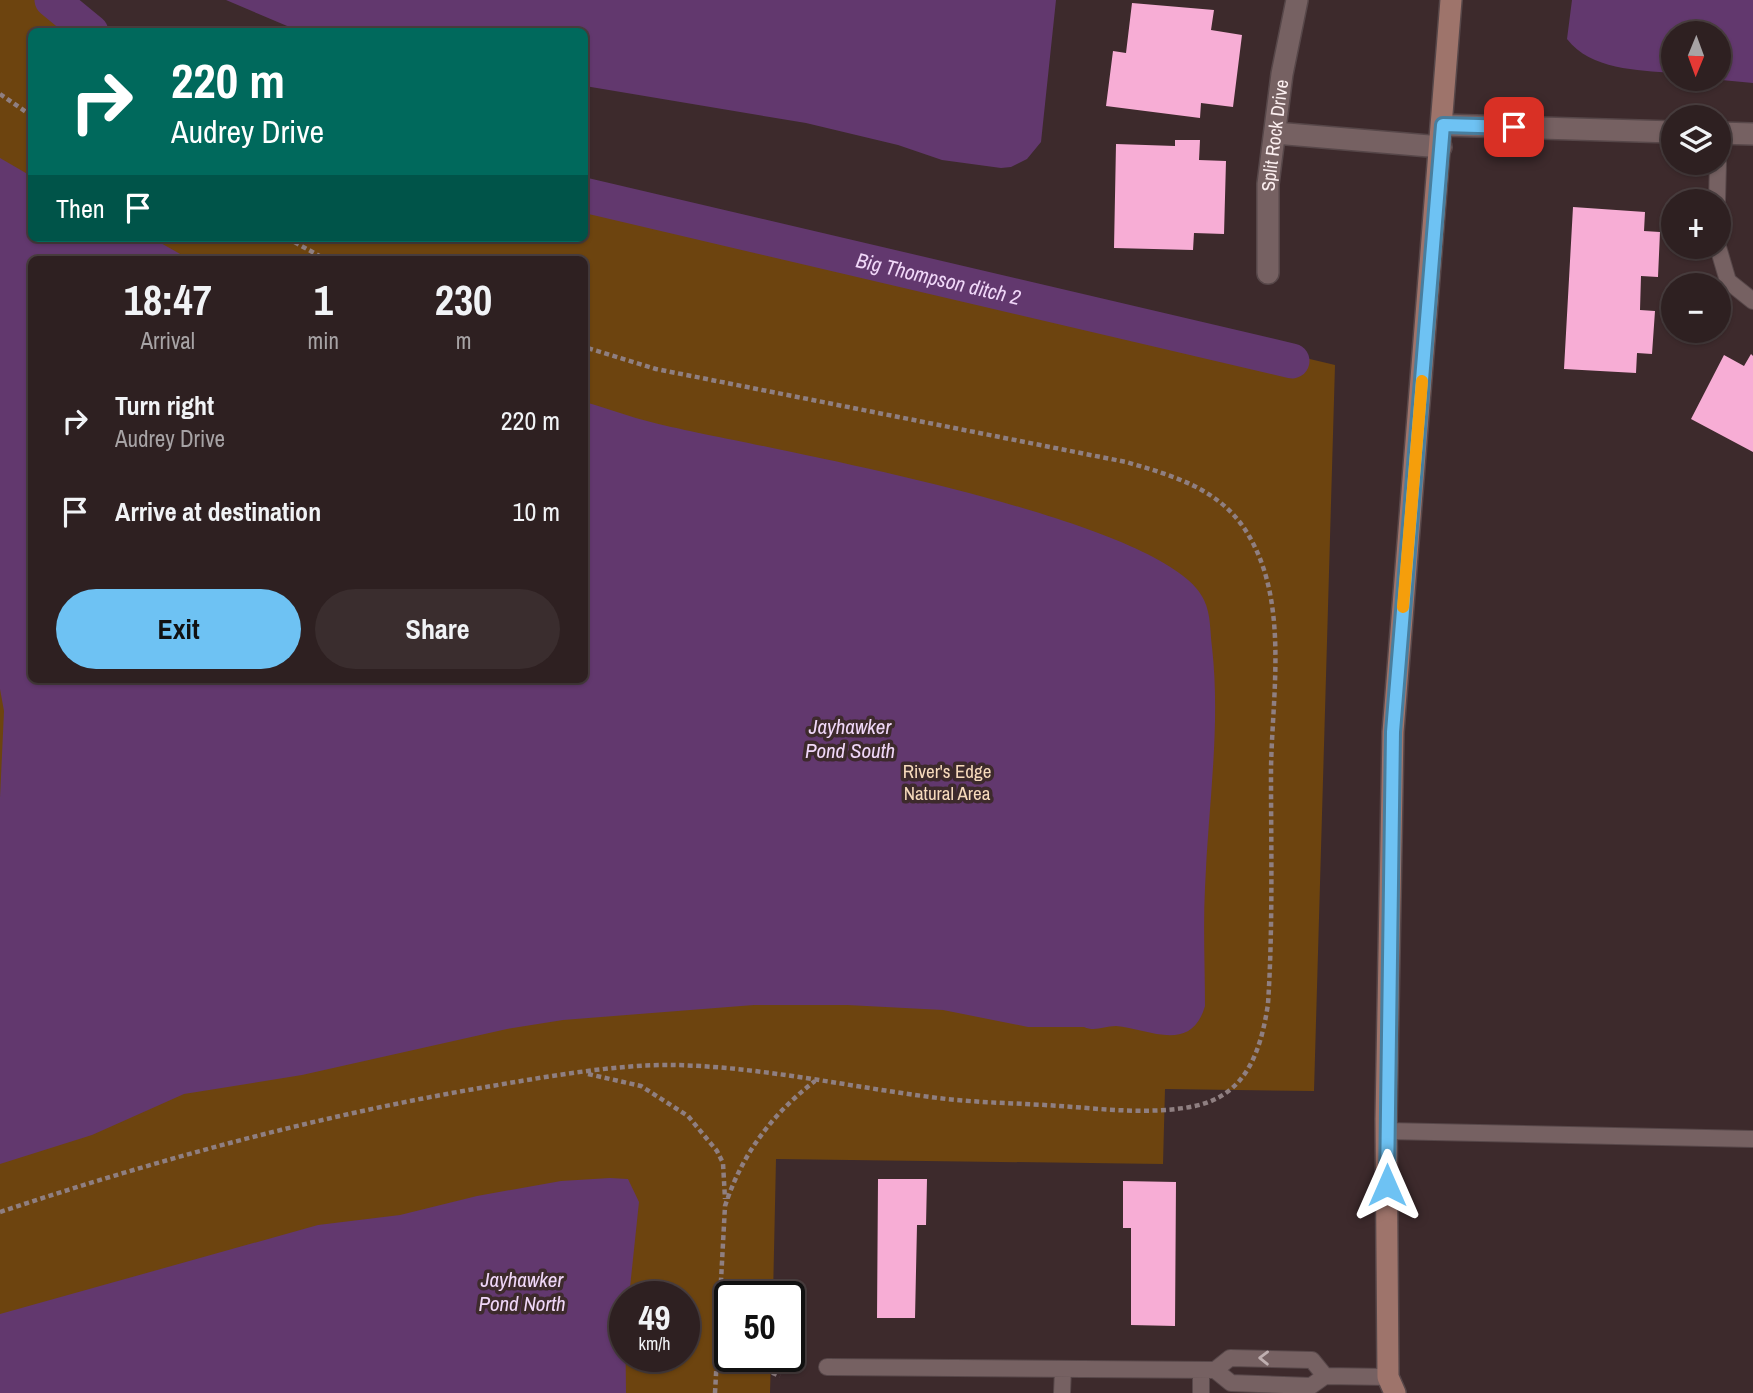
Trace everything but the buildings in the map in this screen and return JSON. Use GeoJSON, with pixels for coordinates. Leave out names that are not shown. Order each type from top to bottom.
{"type":"FeatureCollection","features":[{"type":"Feature","properties":{"kind":"main road"},"geometry":{"type":"LineString","coordinates":[[1388,1388],[1387,1131],[1393,732],[1451,0]]}},
{"type":"Feature","properties":{"kind":"street","name":"Split Rock Drive"},"geometry":{"type":"LineString","coordinates":[[1268,273],[1268,184],[1282,74],[1297,0]]}},
{"type":"Feature","properties":{"kind":"street"},"geometry":{"type":"LineString","coordinates":[[1443,125],[1661,132]]}},
{"type":"Feature","properties":{"kind":"street"},"geometry":{"type":"LineString","coordinates":[[1275,133],[1441,147]]}},
{"type":"Feature","properties":{"kind":"street"},"geometry":{"type":"LineString","coordinates":[[1731,134],[1753,134]]}},
{"type":"Feature","properties":{"kind":"lane"},"geometry":{"type":"LineString","coordinates":[[1722,259],[1728,281],[1753,301]]}},
{"type":"Feature","properties":{"kind":"lane"},"geometry":{"type":"LineString","coordinates":[[1387,1131],[1753,1139]]}},
{"type":"Feature","properties":{"kind":"lane"},"geometry":{"type":"LineString","coordinates":[[827,1367],[1208,1370],[1230,1358],[1312,1360],[1325,1376],[1388,1388]]}},
{"type":"Feature","properties":{"kind":"lane"},"geometry":{"type":"LineString","coordinates":[[1062,1393],[1063,1369]]}},
{"type":"Feature","properties":{"kind":"lane"},"geometry":{"type":"LineString","coordinates":[[1208,1370],[1231,1383],[1311,1386],[1325,1376]]}},
{"type":"Feature","properties":{"kind":"lane"},"geometry":{"type":"LineString","coordinates":[[1201,1393],[1208,1370]]}},
{"type":"Feature","properties":{"kind":"path"},"geometry":{"type":"LineString","coordinates":[[0,94],[28,113]]}},
{"type":"Feature","properties":{"kind":"path"},"geometry":{"type":"LineString","coordinates":[[294,242],[320,256]]}},
{"type":"Feature","properties":{"kind":"path"},"geometry":{"type":"LineString","coordinates":[[0,1212],[103,1178],[247,1137],[443,1094],[554,1075],[675,1065],[782,1074],[942,1099],[1106,1109],[1192,1107],[1220,1097],[1240,1080],[1258,1053],[1268,1004],[1274,639],[1266,576],[1248,534],[1217,498],[1200,486],[1126,462],[656,369],[588,348]]}},
{"type":"Feature","properties":{"kind":"path"},"geometry":{"type":"LineString","coordinates":[[584,1074],[641,1086],[664,1098],[688,1116],[710,1140],[723,1163],[725,1206],[720,1281]]}},
{"type":"Feature","properties":{"kind":"path"},"geometry":{"type":"LineString","coordinates":[[725,1206],[737,1173],[762,1131],[793,1098],[815,1081]]}},
{"type":"Feature","properties":{"kind":"path"},"geometry":{"type":"LineString","coordinates":[[715,1393],[716,1372]]}},
{"type":"Feature","properties":{"kind":"path"},"geometry":{"type":"LineString","coordinates":[[771,1372],[780,1376]]}},
{"type":"Feature","properties":{"kind":"green space","name":"River's Edge Natural Area"},"geometry":{"type":"Polygon","coordinates":[[[0,0],[62,0],[101,28],[28,28],[28,242],[588,242],[588,188],[1335,365],[1314,1091],[1165,1089],[1163,1164],[776,1159],[773,1281],[714,1281],[714,1372],[771,1372],[770,1393],[0,1393],[0,0]]]}},
{"type":"Feature","properties":{"kind":"water"},"geometry":{"type":"Polygon","coordinates":[[[226,0],[1056,0],[1041,142],[1027,159],[1011,167],[1001,168],[942,160],[898,145],[806,123],[588,87],[588,28],[292,28],[226,0]]]}},
{"type":"Feature","properties":{"kind":"water"},"geometry":{"type":"Polygon","coordinates":[[[1572,0],[1753,0],[1753,83],[1731,81],[1731,21],[1661,21],[1661,72],[1602,63],[1577,49],[1567,39],[1572,0]]]}},
{"type":"Feature","properties":{"kind":"water","name":"Jayhawker Pond South"},"geometry":{"type":"Polygon","coordinates":[[[0,158],[28,174],[28,242],[159,242],[184,256],[28,256],[28,683],[588,683],[588,403],[657,424],[958,490],[1043,514],[1118,541],[1174,570],[1204,600],[1209,617],[1215,707],[1204,903],[1205,1006],[1190,1030],[1167,1035],[1116,1026],[1092,1029],[1028,1027],[943,1010],[847,1005],[754,1005],[563,1020],[507,1029],[302,1075],[184,1094],[92,1135],[0,1164],[0,798],[4,711],[0,689],[0,158]]]}},
{"type":"Feature","properties":{"kind":"water","name":"Jayhawker Pond North"},"geometry":{"type":"Polygon","coordinates":[[[628,1179],[639,1202],[631,1281],[609,1281],[609,1372],[626,1372],[626,1393],[0,1393],[0,1314],[318,1225],[400,1215],[477,1196],[561,1181],[628,1179]]]}},
{"type":"Feature","properties":{"kind":"waterway","name":"Big Thompson ditch 2"},"geometry":{"type":"LineString","coordinates":[[52,0],[86,28]]}},
{"type":"Feature","properties":{"kind":"waterway","name":"Big Thompson ditch 2"},"geometry":{"type":"LineString","coordinates":[[588,196],[1292,361]]}},
{"type":"Feature","properties":{"kind":"slow traffic"},"geometry":{"type":"LineString","coordinates":[[1403,607],[1422,381]]}},
{"type":"Feature","properties":{"kind":"route"},"geometry":{"type":"LineString","coordinates":[[1387,1185],[1393,732],[1443,125],[1514,127]]}}]}
